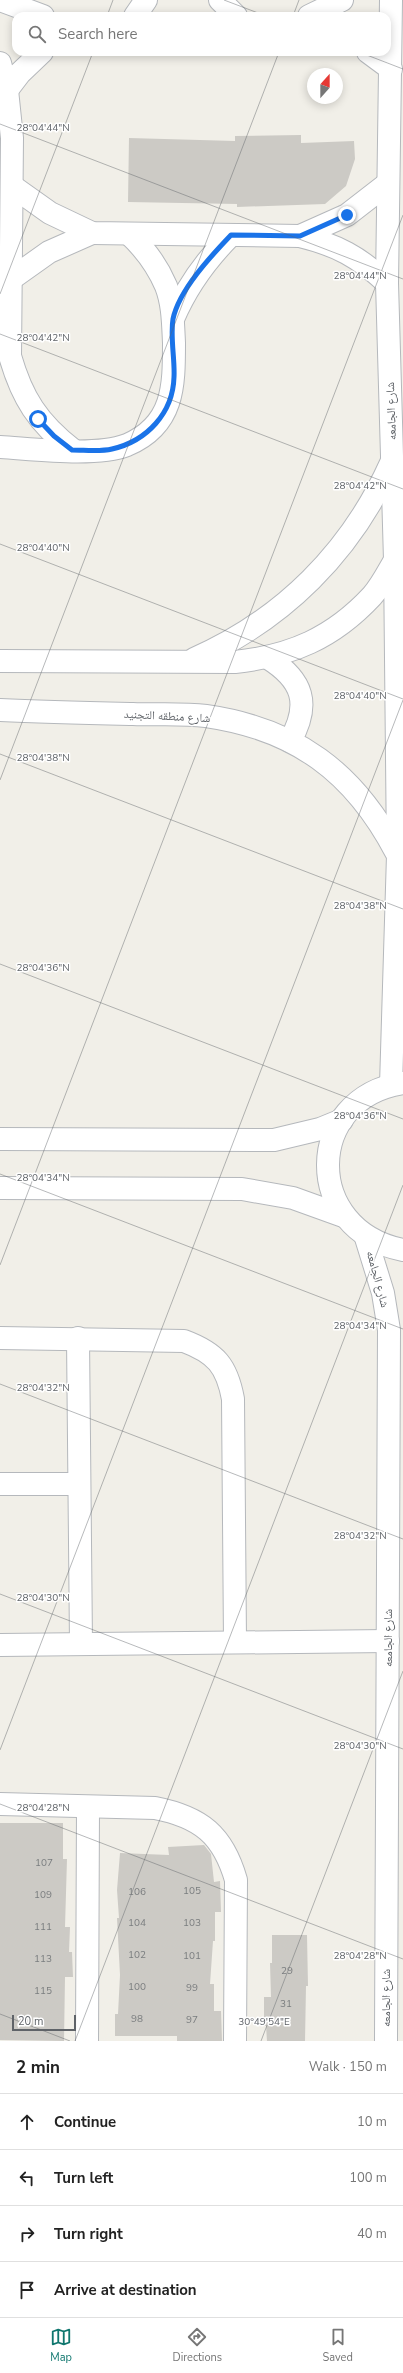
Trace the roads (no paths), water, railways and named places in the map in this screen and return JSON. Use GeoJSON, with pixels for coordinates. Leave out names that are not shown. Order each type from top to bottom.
{"type":"FeatureCollection","features":[{"type":"Feature","properties":{"kind":"street"},"geometry":{"type":"LineString","coordinates":[[0,0],[32,12]]}},
{"type":"Feature","properties":{"kind":"street"},"geometry":{"type":"LineString","coordinates":[[138,12],[146,0]]}},
{"type":"Feature","properties":{"kind":"street"},"geometry":{"type":"LineString","coordinates":[[220,0],[232,12]]}},
{"type":"Feature","properties":{"kind":"street"},"geometry":{"type":"LineString","coordinates":[[317,12],[342,0]]}},
{"type":"Feature","properties":{"kind":"street","name":"شارع الجامعه"},"geometry":{"type":"LineString","coordinates":[[391,0],[391,69],[387,184],[387,283],[395,560],[398,855],[397,1084]]}},
{"type":"Feature","properties":{"kind":"street"},"geometry":{"type":"LineString","coordinates":[[7,90],[20,73],[38,56]]}},
{"type":"Feature","properties":{"kind":"street"},"geometry":{"type":"LineString","coordinates":[[373,56],[391,69]]}},
{"type":"Feature","properties":{"kind":"street"},"geometry":{"type":"LineString","coordinates":[[0,63],[7,90],[12,138],[10,356],[16,378],[38,419],[54,436],[72,450]]}},
{"type":"Feature","properties":{"kind":"street"},"geometry":{"type":"LineString","coordinates":[[300,236],[347,215],[387,184]]}},
{"type":"Feature","properties":{"kind":"street"},"geometry":{"type":"LineString","coordinates":[[12,186],[50,214],[92,233],[300,236],[325,242],[348,252],[369,266],[387,283]]}},
{"type":"Feature","properties":{"kind":"street"},"geometry":{"type":"LineString","coordinates":[[11,279],[49,252],[92,233]]}},
{"type":"Feature","properties":{"kind":"street"},"geometry":{"type":"LineString","coordinates":[[0,447],[110,450],[127,445],[142,437],[155,425],[165,411],[172,395],[174,378],[173,319],[166,287],[160,272],[151,258],[129,234]]}},
{"type":"Feature","properties":{"kind":"street"},"geometry":{"type":"LineString","coordinates":[[173,319],[191,282],[231,235]]}},
{"type":"Feature","properties":{"kind":"street"},"geometry":{"type":"LineString","coordinates":[[0,381],[10,356]]}},
{"type":"Feature","properties":{"kind":"street"},"geometry":{"type":"LineString","coordinates":[[187,662],[214,650],[266,620],[311,581],[350,536],[377,492],[393,458]]}},
{"type":"Feature","properties":{"kind":"street"},"geometry":{"type":"LineString","coordinates":[[0,661],[235,662],[268,658],[307,645],[343,624],[373,595],[395,560]]}},
{"type":"Feature","properties":{"kind":"street"},"geometry":{"type":"LineString","coordinates":[[268,658],[288,673],[300,692],[302,716],[290,741]]}},
{"type":"Feature","properties":{"kind":"street","name":"شارع منطقه التجنيد"},"geometry":{"type":"LineString","coordinates":[[0,710],[204,716],[249,724],[290,741],[318,758],[343,778],[365,801],[383,827],[398,855]]}},
{"type":"Feature","properties":{"kind":"street"},"geometry":{"type":"LineString","coordinates":[[397,1084],[363,1098],[342,1120],[333,1138],[328,1158],[328,1178],[334,1198],[343,1216],[366,1238],[385,1247],[403,1250]]}},
{"type":"Feature","properties":{"kind":"street"},"geometry":{"type":"LineString","coordinates":[[0,1139],[274,1140],[312,1131],[342,1120]]}},
{"type":"Feature","properties":{"kind":"street"},"geometry":{"type":"LineString","coordinates":[[0,1188],[242,1189],[293,1198],[343,1216]]}},
{"type":"Feature","properties":{"kind":"street","name":"شارع الجامعه"},"geometry":{"type":"LineString","coordinates":[[366,1238],[383,1293],[389,1330],[386,2041]]}},
{"type":"Feature","properties":{"kind":"street"},"geometry":{"type":"LineString","coordinates":[[0,1338],[78,1338],[184,1341],[204,1348],[219,1361],[230,1379],[233,1399],[235,1642]]}},
{"type":"Feature","properties":{"kind":"street"},"geometry":{"type":"LineString","coordinates":[[78,1338],[81,1644]]}},
{"type":"Feature","properties":{"kind":"street"},"geometry":{"type":"LineString","coordinates":[[0,1484],[80,1484]]}},
{"type":"Feature","properties":{"kind":"street"},"geometry":{"type":"LineString","coordinates":[[0,1645],[388,1641]]}},
{"type":"Feature","properties":{"kind":"street"},"geometry":{"type":"LineString","coordinates":[[0,1804],[155,1808],[178,1813],[199,1823],[217,1838],[230,1858],[236,1880],[235,2041]]}},
{"type":"Feature","properties":{"kind":"street"},"geometry":{"type":"LineString","coordinates":[[87,2041],[88,1806]]}}]}
